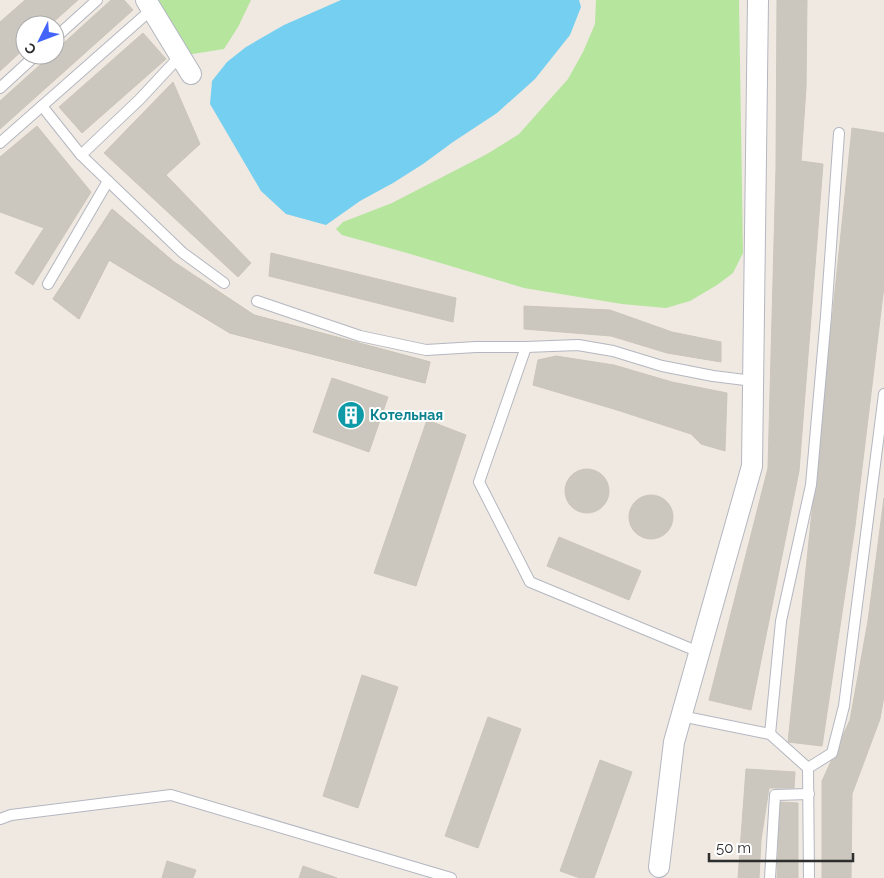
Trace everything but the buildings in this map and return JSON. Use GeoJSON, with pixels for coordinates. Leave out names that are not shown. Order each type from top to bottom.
{"type":"FeatureCollection","features":[{"type":"Feature","properties":{"kind":"street"},"geometry":{"type":"LineString","coordinates":[[659,872],[674,742],[752,466],[758,0]]}},
{"type":"Feature","properties":{"kind":"street"},"geometry":{"type":"LineString","coordinates":[[149,4],[191,74]]}},
{"type":"Feature","properties":{"kind":"lane"},"geometry":{"type":"LineString","coordinates":[[65,29],[97,0]]}},
{"type":"Feature","properties":{"kind":"lane"},"geometry":{"type":"LineString","coordinates":[[0,143],[42,106],[149,4]]}},
{"type":"Feature","properties":{"kind":"lane"},"geometry":{"type":"LineString","coordinates":[[81,155],[140,99],[180,56]]}},
{"type":"Feature","properties":{"kind":"lane"},"geometry":{"type":"LineString","coordinates":[[0,88],[25,65]]}},
{"type":"Feature","properties":{"kind":"lane"},"geometry":{"type":"LineString","coordinates":[[42,106],[81,155],[183,253],[224,283]]}},
{"type":"Feature","properties":{"kind":"lane"},"geometry":{"type":"LineString","coordinates":[[770,734],[781,621],[811,485],[826,316],[839,133]]}},
{"type":"Feature","properties":{"kind":"lane"},"geometry":{"type":"LineString","coordinates":[[48,284],[108,181]]}},
{"type":"Feature","properties":{"kind":"lane"},"geometry":{"type":"LineString","coordinates":[[257,301],[360,336],[426,350],[578,345],[613,351],[662,366],[753,382]]}},
{"type":"Feature","properties":{"kind":"lane"},"geometry":{"type":"LineString","coordinates":[[526,347],[479,482],[530,582],[699,652]]}},
{"type":"Feature","properties":{"kind":"lane"},"geometry":{"type":"LineString","coordinates":[[808,768],[832,753],[844,706],[884,394]]}},
{"type":"Feature","properties":{"kind":"lane"},"geometry":{"type":"LineString","coordinates":[[681,716],[770,734],[808,768],[809,878]]}},
{"type":"Feature","properties":{"kind":"lane"},"geometry":{"type":"LineString","coordinates":[[770,878],[775,795],[809,794]]}},
{"type":"Feature","properties":{"kind":"lane"},"geometry":{"type":"LineString","coordinates":[[0,819],[11,815],[172,795],[451,878]]}},
{"type":"Feature","properties":{"kind":"green space"},"geometry":{"type":"Polygon","coordinates":[[[147,0],[251,0],[238,27],[224,49],[180,56],[147,0]]]}},
{"type":"Feature","properties":{"kind":"green space"},"geometry":{"type":"Polygon","coordinates":[[[596,0],[739,0],[743,253],[733,273],[690,301],[666,308],[622,304],[524,288],[342,235],[336,229],[343,222],[392,203],[487,154],[519,134],[568,79],[583,52],[595,24],[596,0]]]}},
{"type":"Feature","properties":{"kind":"water"},"geometry":{"type":"Polygon","coordinates":[[[341,0],[579,0],[581,7],[570,35],[535,79],[497,113],[423,164],[360,201],[326,225],[286,214],[261,191],[210,104],[212,81],[227,62],[246,47],[284,25],[341,0]]]}},
{"type":"Feature","properties":{"kind":"place","name":"Котельная"},"geometry":{"type":"Point","coordinates":[351,415]}}]}
